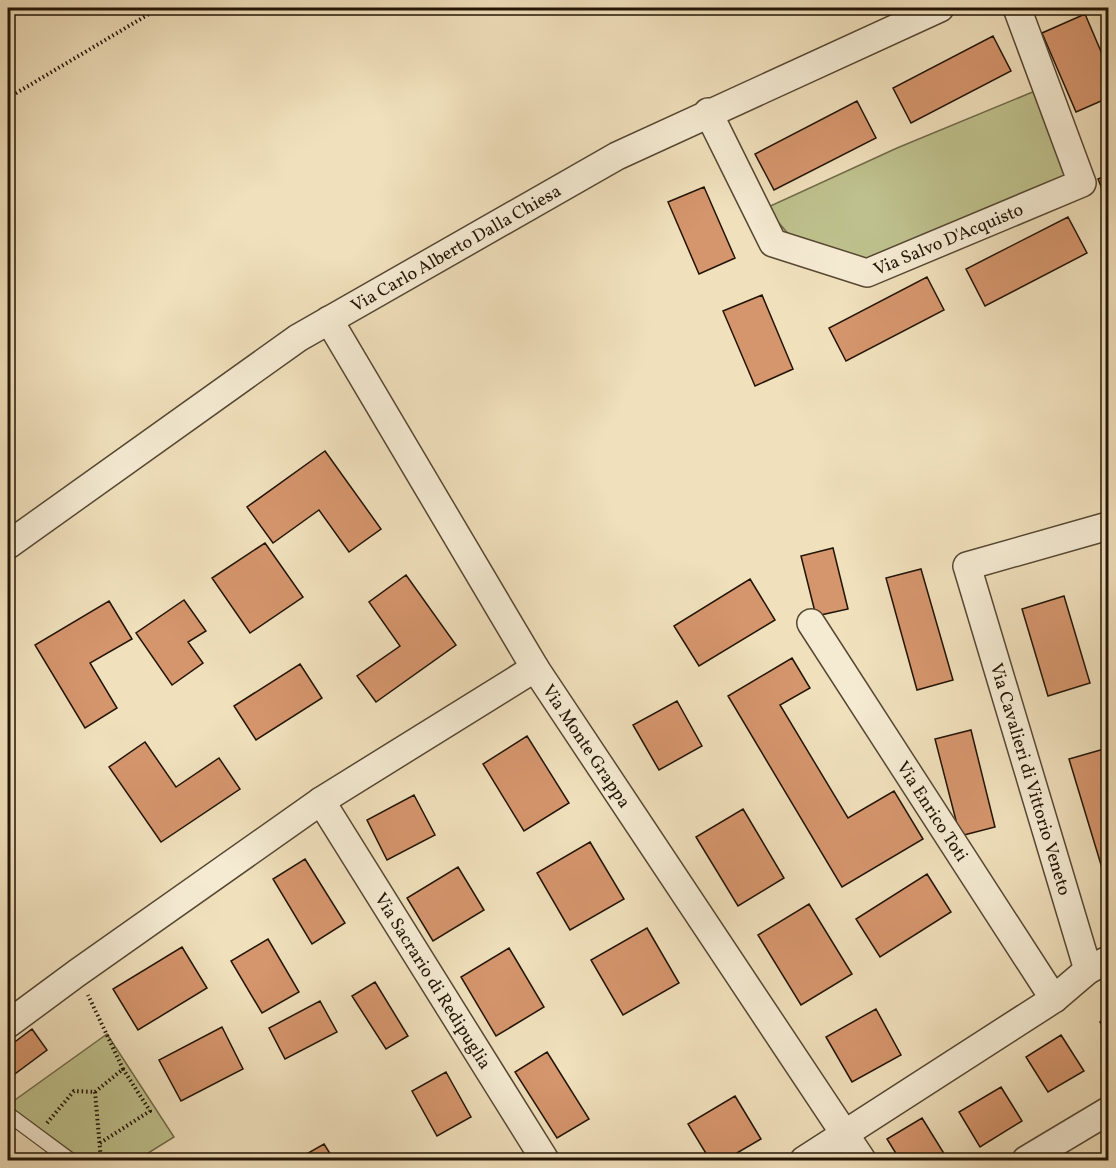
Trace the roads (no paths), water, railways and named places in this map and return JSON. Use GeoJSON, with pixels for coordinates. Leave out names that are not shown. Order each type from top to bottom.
{"type":"FeatureCollection","features":[{"type":"Feature","properties":{"kind":"street","name":"Via Carlo Alberto Dalla Chiesa"},"geometry":{"type":"LineString","coordinates":[[8,545],[298,338],[328,320],[617,156],[708,112],[940,8]]}},
{"type":"Feature","properties":{"kind":"street","name":"Via Salvo D'Acquisto"},"geometry":{"type":"LineString","coordinates":[[708,112],[773,243],[867,273],[1082,183],[1017,8]]}},
{"type":"Feature","properties":{"kind":"street","name":"Via Monte Grappa"},"geometry":{"type":"LineString","coordinates":[[328,320],[535,668],[862,1161]]}},
{"type":"Feature","properties":{"kind":"street","name":"Via Cavalieri di Vittorio Veneto"},"geometry":{"type":"LineString","coordinates":[[1098,965],[967,566],[1108,526]]}},
{"type":"Feature","properties":{"kind":"street","name":"Via Enrico Toti"},"geometry":{"type":"LineString","coordinates":[[811,623],[1054,999]]}},
{"type":"Feature","properties":{"kind":"street"},"geometry":{"type":"LineString","coordinates":[[8,1024],[76,973],[321,801],[535,668]]}},
{"type":"Feature","properties":{"kind":"street","name":"Via Sacrario di Redipuglia"},"geometry":{"type":"LineString","coordinates":[[321,801],[545,1161]]}},
{"type":"Feature","properties":{"kind":"street"},"geometry":{"type":"LineString","coordinates":[[804,1161],[1054,999],[1098,965]]}},
{"type":"Feature","properties":{"kind":"street"},"geometry":{"type":"LineString","coordinates":[[1026,1161],[1108,1111]]}},
{"type":"Feature","properties":{"kind":"lane"},"geometry":{"type":"LineString","coordinates":[[8,1114],[69,1161]]}}]}
